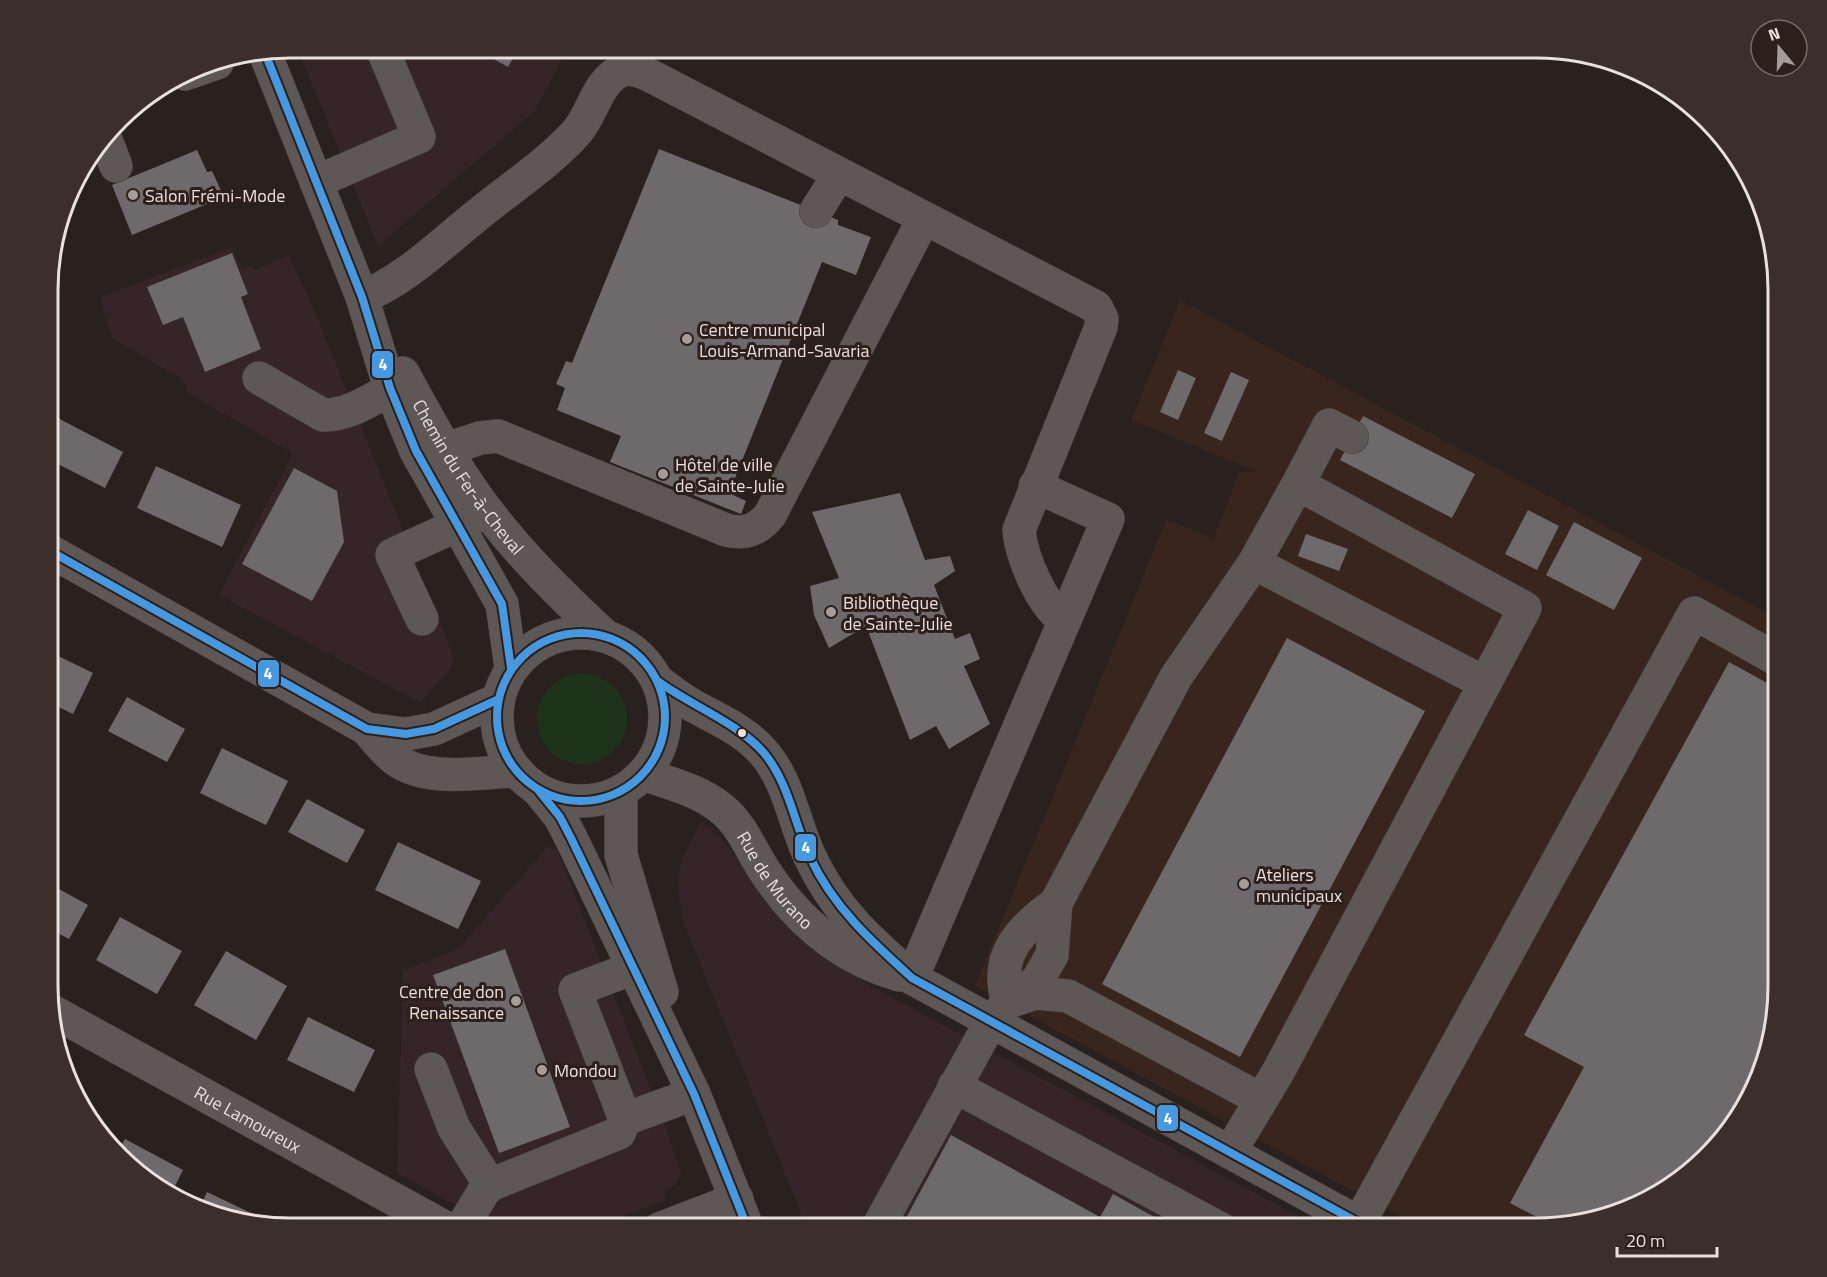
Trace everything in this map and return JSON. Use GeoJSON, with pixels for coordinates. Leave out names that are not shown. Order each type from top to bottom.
{"type":"FeatureCollection","features":[{"type":"Feature","properties":{"kind":"street"},"geometry":{"type":"LineString","coordinates":[[316,182],[418,137],[386,58]]}},
{"type":"Feature","properties":{"kind":"street","name":"Chemin du Fer-à-Cheval"},"geometry":{"type":"LineString","coordinates":[[268,59],[399,384],[433,453],[473,518],[502,604],[511,668]]}},
{"type":"Feature","properties":{"kind":"street"},"geometry":{"type":"LineString","coordinates":[[362,297],[395,280],[563,147],[589,117],[606,83],[615,73],[625,69],[649,75],[1096,307],[1100,312],[1101,327],[1020,521],[1020,540],[1046,602],[1052,611],[1065,620]]}},
{"type":"Feature","properties":{"kind":"street"},"geometry":{"type":"LineString","coordinates":[[816,211],[839,174]]}},
{"type":"Feature","properties":{"kind":"street"},"geometry":{"type":"LineString","coordinates":[[433,453],[480,438],[498,436],[726,530],[744,533],[754,530],[770,515],[924,218]]}},
{"type":"Feature","properties":{"kind":"street"},"geometry":{"type":"LineString","coordinates":[[259,378],[323,415],[333,415],[361,405],[399,384]]}},
{"type":"Feature","properties":{"kind":"street"},"geometry":{"type":"LineString","coordinates":[[881,1219],[954,1086],[999,1013],[1036,981],[1052,955],[1056,903],[1176,677],[1254,563],[1329,425],[1352,437]]}},
{"type":"Feature","properties":{"kind":"street"},"geometry":{"type":"LineString","coordinates":[[1230,1152],[1278,1072],[1525,608],[1298,484]]}},
{"type":"Feature","properties":{"kind":"street"},"geometry":{"type":"LineString","coordinates":[[912,978],[1108,519],[1035,486]]}},
{"type":"Feature","properties":{"kind":"street"},"geometry":{"type":"LineString","coordinates":[[422,619],[392,555],[473,518]]}},
{"type":"Feature","properties":{"kind":"street","name":"Chemin du Fer-à-Cheval"},"geometry":{"type":"LineString","coordinates":[[473,518],[541,574],[603,634]]}},
{"type":"Feature","properties":{"kind":"street"},"geometry":{"type":"LineString","coordinates":[[58,555],[367,729],[398,761],[414,768],[436,773],[528,781],[561,798],[589,801],[632,783],[654,761],[665,728],[665,705],[658,682],[638,655],[603,634],[584,631],[555,637],[537,646],[511,668],[497,700],[496,713],[501,745],[528,781],[560,817],[642,965],[742,1214],[714,1219]]}},
{"type":"Feature","properties":{"kind":"street"},"geometry":{"type":"LineString","coordinates":[[1254,563],[1485,683]]}},
{"type":"Feature","properties":{"kind":"street"},"geometry":{"type":"LineString","coordinates":[[1369,1219],[1694,613],[1768,654]]}},
{"type":"Feature","properties":{"kind":"street","name":"Rue de Murano"},"geometry":{"type":"LineString","coordinates":[[658,682],[692,705],[734,726],[766,755],[787,792],[810,857],[840,910],[857,930],[912,978]]}},
{"type":"Feature","properties":{"kind":"street"},"geometry":{"type":"LineString","coordinates":[[367,729],[406,734],[434,729],[497,700]]}},
{"type":"Feature","properties":{"kind":"street"},"geometry":{"type":"LineString","coordinates":[[632,783],[621,855],[642,965]]}},
{"type":"Feature","properties":{"kind":"street","name":"Rue de Murano"},"geometry":{"type":"LineString","coordinates":[[632,783],[703,795],[723,810],[732,819],[783,896],[804,919],[847,955],[871,967],[912,978],[999,1013],[1230,1152],[1352,1219]]}},
{"type":"Feature","properties":{"kind":"street"},"geometry":{"type":"LineString","coordinates":[[467,1219],[490,1185],[619,1133],[625,1119],[575,990],[642,965]]}},
{"type":"Feature","properties":{"kind":"street"},"geometry":{"type":"LineString","coordinates":[[999,1013],[1035,993],[1068,996],[1260,1099]]}},
{"type":"Feature","properties":{"kind":"street","name":"Rue Lamoureux"},"geometry":{"type":"LineString","coordinates":[[60,1015],[432,1219]]}},
{"type":"Feature","properties":{"kind":"street"},"geometry":{"type":"LineString","coordinates":[[431,1068],[454,1128],[490,1185]]}},
{"type":"Feature","properties":{"kind":"street"},"geometry":{"type":"LineString","coordinates":[[954,1086],[1202,1219]]}},
{"type":"Feature","properties":{"kind":"street"},"geometry":{"type":"LineString","coordinates":[[625,1119],[694,1094]]}},
{"type":"Feature","properties":{"kind":"shaded area"},"geometry":{"type":"Polygon","coordinates":[[[301,58],[563,58],[534,112],[378,246],[301,58]]]}},
{"type":"Feature","properties":{"kind":"shaded area"},"geometry":{"type":"Polygon","coordinates":[[[232,247],[242,269],[252,266],[255,270],[289,255],[316,314],[453,655],[453,665],[420,703],[219,595],[292,455],[291,452],[186,392],[187,388],[180,378],[113,339],[104,315],[101,297],[232,247]]]}},
{"type":"Feature","properties":{"kind":"shaded area"},"geometry":{"type":"Polygon","coordinates":[[[1180,300],[1768,613],[1767,1017],[1761,1047],[1745,1089],[1737,1103],[1721,1128],[1701,1151],[1678,1171],[1625,1201],[1597,1211],[1567,1217],[1405,1219],[975,986],[1166,520],[1214,538],[1239,472],[1256,471],[1131,420],[1180,300]]]}},
{"type":"Feature","properties":{"kind":"shaded area"},"geometry":{"type":"Polygon","coordinates":[[[701,821],[721,838],[774,905],[835,962],[869,985],[1303,1219],[803,1219],[684,923],[678,876],[684,855],[701,821]]]}},
{"type":"Feature","properties":{"kind":"shaded area"},"geometry":{"type":"Polygon","coordinates":[[[548,846],[557,850],[669,1136],[681,1175],[674,1186],[664,1193],[666,1200],[616,1219],[481,1219],[397,1173],[403,971],[459,948],[548,846]]]}},
{"type":"Feature","properties":{"kind":"green space"},"geometry":{"type":"Polygon","coordinates":[[[582,674],[599,677],[614,687],[624,702],[627,719],[624,736],[614,751],[599,761],[582,764],[565,761],[550,751],[540,736],[537,719],[540,702],[550,687],[565,677],[582,674]]]}},
{"type":"Feature","properties":{"kind":"building"},"geometry":{"type":"Polygon","coordinates":[[[492,58],[513,58],[508,67],[492,58]]]}},
{"type":"Feature","properties":{"kind":"building","name":"Centre municipal Louis-Armand-Savaria"},"geometry":{"type":"Polygon","coordinates":[[[659,149],[838,220],[838,225],[871,237],[856,275],[822,262],[729,493],[746,501],[741,514],[610,462],[621,436],[557,410],[565,388],[556,384],[566,361],[572,363],[659,149]]]}},
{"type":"Feature","properties":{"kind":"building"},"geometry":{"type":"Polygon","coordinates":[[[197,150],[207,172],[212,171],[224,197],[132,235],[112,185],[197,150]]]}},
{"type":"Feature","properties":{"kind":"building"},"geometry":{"type":"Polygon","coordinates":[[[232,253],[248,294],[241,297],[261,349],[205,372],[183,317],[163,325],[147,287],[232,253]]]}},
{"type":"Feature","properties":{"kind":"building"},"geometry":{"type":"Polygon","coordinates":[[[1178,370],[1196,378],[1178,420],[1160,412],[1178,370]]]}},
{"type":"Feature","properties":{"kind":"building"},"geometry":{"type":"Polygon","coordinates":[[[1231,372],[1249,380],[1222,441],[1204,433],[1231,372]]]}},
{"type":"Feature","properties":{"kind":"building"},"geometry":{"type":"Polygon","coordinates":[[[1363,416],[1475,474],[1452,518],[1340,460],[1363,416]]]}},
{"type":"Feature","properties":{"kind":"building"},"geometry":{"type":"Polygon","coordinates":[[[58,418],[123,452],[105,488],[58,464],[58,418]]]}},
{"type":"Feature","properties":{"kind":"building"},"geometry":{"type":"Polygon","coordinates":[[[156,466],[241,505],[222,547],[137,508],[156,466]]]}},
{"type":"Feature","properties":{"kind":"building"},"geometry":{"type":"Polygon","coordinates":[[[294,468],[337,491],[344,542],[312,601],[242,564],[294,468]]]}},
{"type":"Feature","properties":{"kind":"building"},"geometry":{"type":"Polygon","coordinates":[[[900,493],[925,560],[950,556],[955,571],[934,585],[955,639],[970,633],[980,659],[964,666],[990,724],[949,749],[936,726],[910,740],[866,626],[829,648],[814,615],[810,586],[839,578],[812,512],[900,493]]]}},
{"type":"Feature","properties":{"kind":"building"},"geometry":{"type":"Polygon","coordinates":[[[1528,510],[1559,526],[1537,570],[1505,554],[1528,510]]]}},
{"type":"Feature","properties":{"kind":"building"},"geometry":{"type":"Polygon","coordinates":[[[1574,522],[1642,558],[1614,610],[1546,575],[1574,522]]]}},
{"type":"Feature","properties":{"kind":"building"},"geometry":{"type":"Polygon","coordinates":[[[1306,534],[1348,549],[1339,571],[1298,556],[1306,534]]]}},
{"type":"Feature","properties":{"kind":"building","name":"Ateliers municipaux"},"geometry":{"type":"Polygon","coordinates":[[[1287,638],[1425,711],[1240,1057],[1102,984],[1287,638]]]}},
{"type":"Feature","properties":{"kind":"building"},"geometry":{"type":"Polygon","coordinates":[[[58,656],[93,673],[73,714],[58,707],[58,656]]]}},
{"type":"Feature","properties":{"kind":"building"},"geometry":{"type":"Polygon","coordinates":[[[1729,662],[1768,683],[1767,1017],[1761,1047],[1751,1075],[1721,1128],[1701,1151],[1678,1171],[1639,1195],[1597,1211],[1567,1217],[1540,1219],[1510,1203],[1584,1067],[1524,1035],[1729,662]]]}},
{"type":"Feature","properties":{"kind":"building"},"geometry":{"type":"Polygon","coordinates":[[[127,697],[185,729],[167,762],[108,731],[127,697]]]}},
{"type":"Feature","properties":{"kind":"building"},"geometry":{"type":"Polygon","coordinates":[[[222,748],[288,781],[266,825],[200,793],[222,748]]]}},
{"type":"Feature","properties":{"kind":"building"},"geometry":{"type":"Polygon","coordinates":[[[307,799],[365,830],[347,863],[288,832],[307,799]]]}},
{"type":"Feature","properties":{"kind":"building"},"geometry":{"type":"Polygon","coordinates":[[[398,842],[481,881],[458,929],[375,890],[398,842]]]}},
{"type":"Feature","properties":{"kind":"building"},"geometry":{"type":"Polygon","coordinates":[[[58,888],[88,905],[69,939],[58,933],[58,888]]]}},
{"type":"Feature","properties":{"kind":"building"},"geometry":{"type":"Polygon","coordinates":[[[120,917],[182,951],[157,994],[96,960],[120,917]]]}},
{"type":"Feature","properties":{"kind":"building"},"geometry":{"type":"Polygon","coordinates":[[[505,949],[570,1127],[499,1153],[433,975],[505,949]]]}},
{"type":"Feature","properties":{"kind":"building"},"geometry":{"type":"Polygon","coordinates":[[[226,951],[287,986],[256,1040],[194,1005],[226,951]]]}},
{"type":"Feature","properties":{"kind":"building"},"geometry":{"type":"Polygon","coordinates":[[[308,1017],[375,1050],[354,1092],[287,1060],[308,1017]]]}},
{"type":"Feature","properties":{"kind":"building"},"geometry":{"type":"Polygon","coordinates":[[[951,1135],[1100,1217],[1113,1194],[1158,1219],[905,1219],[951,1135]]]}},
{"type":"Feature","properties":{"kind":"building"},"geometry":{"type":"Polygon","coordinates":[[[125,1139],[183,1170],[174,1187],[149,1171],[121,1145],[125,1139]]]}},
{"type":"Feature","properties":{"kind":"building"},"geometry":{"type":"Polygon","coordinates":[[[207,1192],[253,1214],[230,1211],[203,1201],[207,1192]]]}},
{"type":"Feature","properties":{"kind":"transit line","name":"4"},"geometry":{"type":"LineString","coordinates":[[268,59],[362,297],[390,388],[416,451],[502,604],[511,668]]}},
{"type":"Feature","properties":{"kind":"transit line","name":"4"},"geometry":{"type":"LineString","coordinates":[[58,555],[367,729],[406,734],[434,729],[497,700]]}},
{"type":"Feature","properties":{"kind":"transit line","name":"4"},"geometry":{"type":"LineString","coordinates":[[581,633],[597,634],[613,639],[641,657],[659,685],[664,701],[665,717],[664,733],[659,749],[641,777],[613,795],[597,800],[581,801],[565,800],[549,795],[521,777],[503,749],[498,733],[497,717],[498,701],[503,685],[521,657],[549,639],[565,634],[581,633]]}},
{"type":"Feature","properties":{"kind":"transit line","name":"4"},"geometry":{"type":"LineString","coordinates":[[659,682],[728,724],[764,753],[779,777],[804,844],[830,892],[868,937],[912,978],[1352,1219]]}},
{"type":"Feature","properties":{"kind":"transit line","name":"4"},"geometry":{"type":"LineString","coordinates":[[539,791],[560,817],[571,838],[694,1094],[744,1219]]}},
{"type":"Feature","properties":{"kind":"place","name":"Salon Frémi-Mode"},"geometry":{"type":"Point","coordinates":[133,195]}},
{"type":"Feature","properties":{"kind":"place","name":"Centre municipal Louis-Armand-Savaria"},"geometry":{"type":"Point","coordinates":[687,339]}},
{"type":"Feature","properties":{"kind":"place","name":"Hôtel de ville de Sainte-Julie"},"geometry":{"type":"Point","coordinates":[663,474]}},
{"type":"Feature","properties":{"kind":"place","name":"Bibliothèque de Sainte-Julie"},"geometry":{"type":"Point","coordinates":[831,612]}},
{"type":"Feature","properties":{"kind":"place","name":"Ateliers municipaux"},"geometry":{"type":"Point","coordinates":[1244,884]}},
{"type":"Feature","properties":{"kind":"place","name":"Centre de don Renaissance"},"geometry":{"type":"Point","coordinates":[516,1001]}},
{"type":"Feature","properties":{"kind":"place","name":"Mondou"},"geometry":{"type":"Point","coordinates":[542,1070]}}]}
